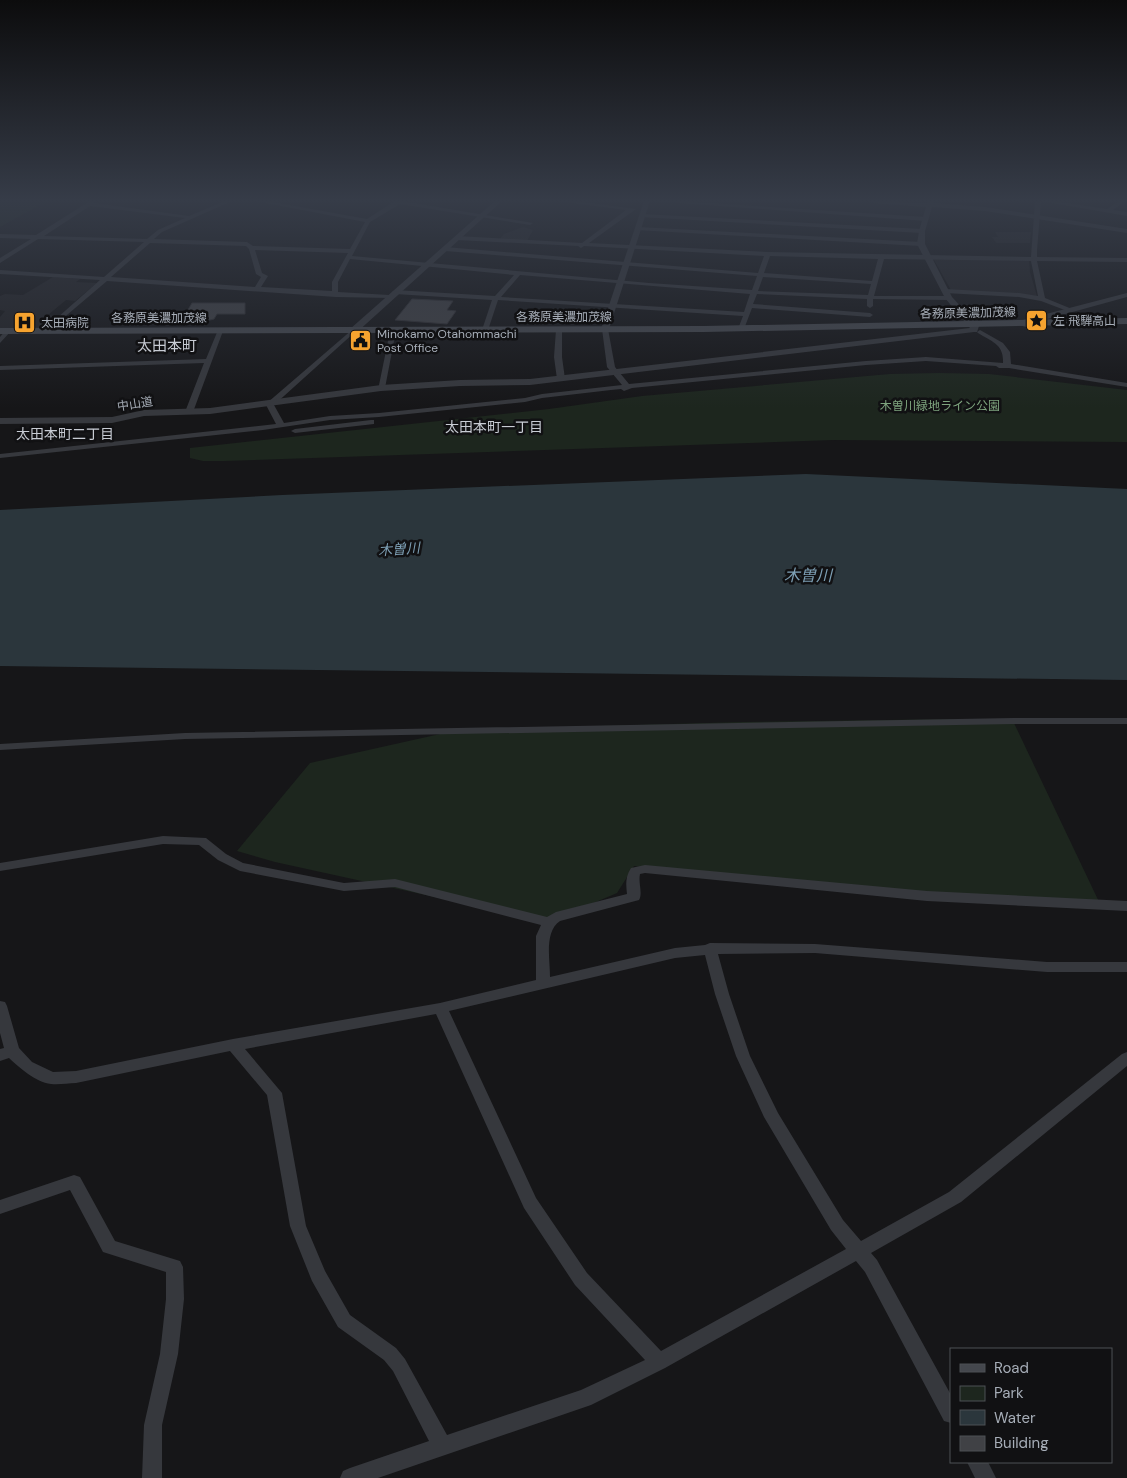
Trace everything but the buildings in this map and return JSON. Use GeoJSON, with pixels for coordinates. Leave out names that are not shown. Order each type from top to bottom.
{"type":"FeatureCollection","features":[{"type":"Feature","properties":{"kind":"main road","name":"各務原美濃加茂線"},"geometry":{"type":"LineString","coordinates":[[4,331],[978,329],[1023,325],[1127,321]]}},
{"type":"Feature","properties":{"kind":"street"},"geometry":{"type":"LineString","coordinates":[[49,331],[59,319],[114,270]]}},
{"type":"Feature","properties":{"kind":"street"},"geometry":{"type":"LineString","coordinates":[[257,289],[265,276],[259,274],[258,270]]}},
{"type":"Feature","properties":{"kind":"street"},"geometry":{"type":"LineString","coordinates":[[336,294],[335,282],[342,270]]}},
{"type":"Feature","properties":{"kind":"street"},"geometry":{"type":"LineString","coordinates":[[281,425],[270,405],[421,270]]}},
{"type":"Feature","properties":{"kind":"street"},"geometry":{"type":"LineString","coordinates":[[488,270],[621,283],[870,299],[947,295],[1019,295],[1042,299],[1070,310]]}},
{"type":"Feature","properties":{"kind":"street"},"geometry":{"type":"LineString","coordinates":[[545,276],[550,270]]}},
{"type":"Feature","properties":{"kind":"street"},"geometry":{"type":"LineString","coordinates":[[625,270],[605,330],[611,368],[628,388]]}},
{"type":"Feature","properties":{"kind":"street"},"geometry":{"type":"LineString","coordinates":[[701,270],[876,283]]}},
{"type":"Feature","properties":{"kind":"street"},"geometry":{"type":"LineString","coordinates":[[741,329],[762,270]]}},
{"type":"Feature","properties":{"kind":"street"},"geometry":{"type":"LineString","coordinates":[[870,328],[870,299],[879,270]]}},
{"type":"Feature","properties":{"kind":"street"},"geometry":{"type":"LineString","coordinates":[[934,270],[947,295],[978,329],[1000,344],[1007,352],[1007,366]]}},
{"type":"Feature","properties":{"kind":"street"},"geometry":{"type":"LineString","coordinates":[[1035,270],[1036,282],[1042,299]]}},
{"type":"Feature","properties":{"kind":"street"},"geometry":{"type":"LineString","coordinates":[[0,272],[336,294],[495,300],[746,314]]}},
{"type":"Feature","properties":{"kind":"street"},"geometry":{"type":"LineString","coordinates":[[485,330],[495,300],[519,273]]}},
{"type":"Feature","properties":{"kind":"street"},"geometry":{"type":"LineString","coordinates":[[1023,325],[1026,322],[1127,296]]}},
{"type":"Feature","properties":{"kind":"street"},"geometry":{"type":"LineString","coordinates":[[749,306],[870,315]]}},
{"type":"Feature","properties":{"kind":"street","name":"中山道"},"geometry":{"type":"LineString","coordinates":[[0,421],[106,420],[144,413],[189,412],[381,388],[460,383],[530,382],[966,332],[978,329]]}},
{"type":"Feature","properties":{"kind":"street"},"geometry":{"type":"LineString","coordinates":[[381,388],[391,341],[398,330]]}},
{"type":"Feature","properties":{"kind":"street"},"geometry":{"type":"LineString","coordinates":[[560,330],[558,357],[561,379]]}},
{"type":"Feature","properties":{"kind":"street"},"geometry":{"type":"LineString","coordinates":[[0,341],[4,331]]}},
{"type":"Feature","properties":{"kind":"street"},"geometry":{"type":"LineString","coordinates":[[189,412],[220,331]]}},
{"type":"Feature","properties":{"kind":"street"},"geometry":{"type":"LineString","coordinates":[[0,463],[542,405],[551,400],[628,388],[866,363],[926,360],[971,362],[1127,385]]}},
{"type":"Feature","properties":{"kind":"street"},"geometry":{"type":"LineString","coordinates":[[0,368],[209,361]]}},
{"type":"Feature","properties":{"kind":"street"},"geometry":{"type":"LineString","coordinates":[[958,368],[929,366],[937,364],[1007,366]]}},
{"type":"Feature","properties":{"kind":"street"},"geometry":{"type":"LineString","coordinates":[[0,456],[330,418],[378,416],[611,388],[628,388]]}},
{"type":"Feature","properties":{"kind":"street"},"geometry":{"type":"LineString","coordinates":[[281,425],[358,424]]}},
{"type":"Feature","properties":{"kind":"street"},"geometry":{"type":"LineString","coordinates":[[0,747],[195,736],[1013,720],[1127,721]]}},
{"type":"Feature","properties":{"kind":"street"},"geometry":{"type":"LineString","coordinates":[[0,867],[163,840],[202,842],[222,857],[240,867],[344,886],[395,882],[548,922]]}},
{"type":"Feature","properties":{"kind":"street"},"geometry":{"type":"LineString","coordinates":[[543,983],[543,936],[548,922],[556,917],[634,897],[632,882],[635,871],[645,869],[927,896],[1127,906]]}},
{"type":"Feature","properties":{"kind":"street"},"geometry":{"type":"LineString","coordinates":[[0,1006],[6,1053],[51,1078],[76,1077],[233,1044],[440,1008],[675,953],[710,948],[820,947],[1048,967],[1127,967]]}},
{"type":"Feature","properties":{"kind":"street"},"geometry":{"type":"LineString","coordinates":[[710,948],[722,994],[743,1056],[772,1116],[838,1226],[871,1266],[950,1412]]}},
{"type":"Feature","properties":{"kind":"street"},"geometry":{"type":"LineString","coordinates":[[440,1008],[530,1203],[581,1279],[659,1362]]}},
{"type":"Feature","properties":{"kind":"street"},"geometry":{"type":"LineString","coordinates":[[233,1044],[274,1093],[298,1226],[318,1274],[344,1321],[390,1354],[399,1365],[442,1446]]}},
{"type":"Feature","properties":{"kind":"street"},"geometry":{"type":"LineString","coordinates":[[350,1478],[380,1472],[442,1446],[584,1398],[659,1362],[955,1197],[1127,1058]]}},
{"type":"Feature","properties":{"kind":"street"},"geometry":{"type":"LineString","coordinates":[[0,1207],[74,1182],[110,1247],[174,1267],[175,1299],[169,1354],[153,1424],[152,1478]]}},
{"type":"Feature","properties":{"kind":"street"},"geometry":{"type":"LineString","coordinates":[[978,1463],[986,1478]]}},
{"type":"Feature","properties":{"kind":"shaded area"},"geometry":{"type":"Polygon","coordinates":[[[940,270],[1030,270],[1037,296],[951,290],[940,270]]]}},
{"type":"Feature","properties":{"kind":"shaded area"},"geometry":{"type":"Polygon","coordinates":[[[53,277],[80,279],[76,282],[97,283],[75,301],[66,300],[48,315],[57,316],[47,328],[0,328],[0,317],[5,311],[0,310],[0,296],[5,294],[23,295],[53,277]]]}},
{"type":"Feature","properties":{"kind":"green space","name":"木曽川緑地ライン公園"},"geometry":{"type":"Polygon","coordinates":[[[890,374],[989,374],[1127,390],[1127,442],[833,440],[224,461],[203,461],[190,458],[190,448],[549,409],[642,396],[890,374]]]}},
{"type":"Feature","properties":{"kind":"green space"},"geometry":{"type":"Polygon","coordinates":[[[956,719],[1013,721],[1101,906],[686,872],[634,866],[617,893],[549,922],[275,862],[237,851],[310,763],[458,730],[742,722],[956,719]]]}},
{"type":"Feature","properties":{"kind":"water","name":"木曽川"},"geometry":{"type":"Polygon","coordinates":[[[806,474],[1127,489],[1127,680],[0,666],[0,510],[282,495],[806,474]]]}},
{"type":"Feature","properties":{"kind":"place","name":"左 飛騨高山"},"geometry":{"type":"Point","coordinates":[1037,321]}},
{"type":"Feature","properties":{"kind":"place","name":"太田病院"},"geometry":{"type":"Point","coordinates":[25,323]}},
{"type":"Feature","properties":{"kind":"place","name":"Minokamo Otahommachi Post Office"},"geometry":{"type":"Point","coordinates":[361,341]}},
{"type":"Feature","properties":{"kind":"district","name":"太田本町"},"geometry":{"type":"Point","coordinates":[167,346]}},
{"type":"Feature","properties":{"kind":"district","name":"太田本町一丁目"},"geometry":{"type":"Point","coordinates":[494,427]}},
{"type":"Feature","properties":{"kind":"district","name":"太田本町二丁目"},"geometry":{"type":"Point","coordinates":[65,434]}}]}
